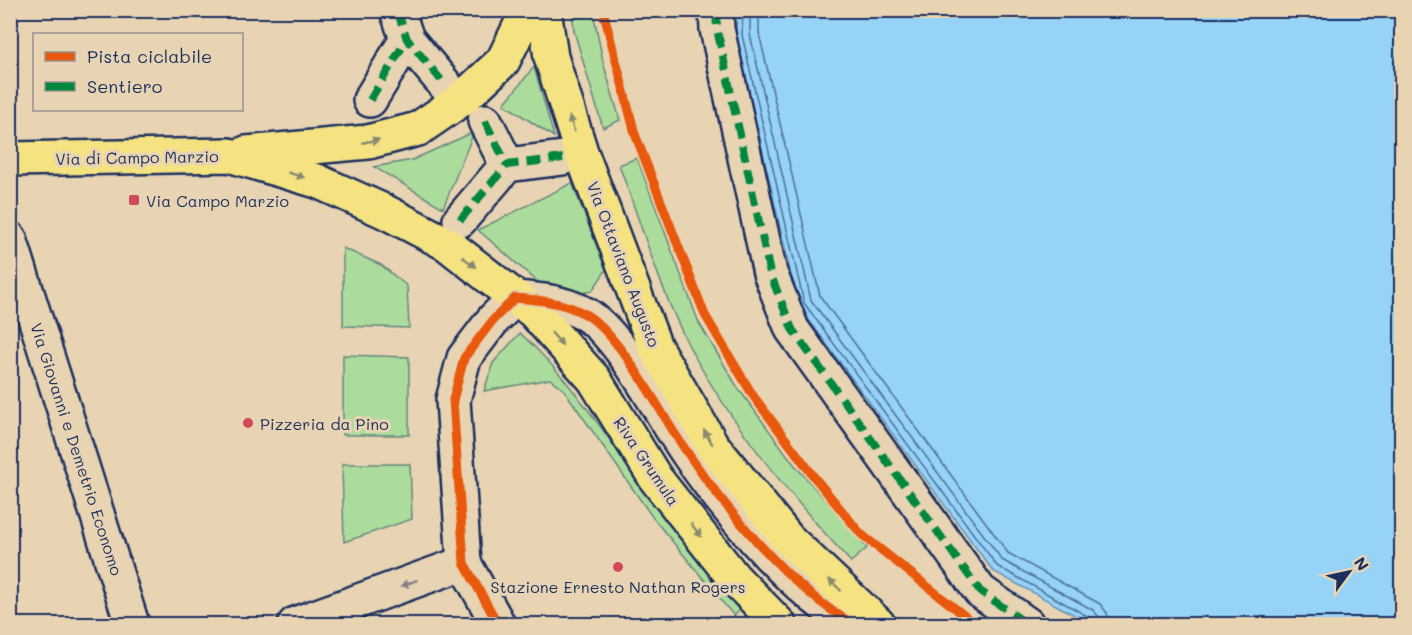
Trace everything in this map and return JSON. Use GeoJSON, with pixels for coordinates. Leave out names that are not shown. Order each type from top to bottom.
{"type":"FeatureCollection","features":[{"type":"Feature","properties":{"kind":"main road"},"geometry":{"type":"LineString","coordinates":[[229,155],[368,142],[418,129],[462,99],[503,61],[528,10]]}},
{"type":"Feature","properties":{"kind":"main road","name":"Via Ottaviano Augusto"},"geometry":{"type":"LineString","coordinates":[[544,10],[551,57],[581,152],[655,347],[712,445],[788,539],[878,624]]}},
{"type":"Feature","properties":{"kind":"main road","name":"Via di Campo Marzio"},"geometry":{"type":"LineString","coordinates":[[10,159],[229,155],[317,181],[386,212],[447,244],[515,298]]}},
{"type":"Feature","properties":{"kind":"main road","name":"Riva Grumula"},"geometry":{"type":"LineString","coordinates":[[515,298],[534,312],[594,379],[656,479],[734,578],[779,624]]}},
{"type":"Feature","properties":{"kind":"street"},"geometry":{"type":"LineString","coordinates":[[716,10],[717,29],[770,273],[792,329],[980,591],[1027,624]]}},
{"type":"Feature","properties":{"kind":"street"},"geometry":{"type":"LineString","coordinates":[[402,25],[446,86]]}},
{"type":"Feature","properties":{"kind":"street"},"geometry":{"type":"LineString","coordinates":[[370,100],[402,25]]}},
{"type":"Feature","properties":{"kind":"street"},"geometry":{"type":"LineString","coordinates":[[485,122],[507,165]]}},
{"type":"Feature","properties":{"kind":"street"},"geometry":{"type":"LineString","coordinates":[[460,220],[507,165],[563,158]]}},
{"type":"Feature","properties":{"kind":"street","name":"Via Giovanni e Demetrio Economo"},"geometry":{"type":"LineString","coordinates":[[10,239],[132,624]]}},
{"type":"Feature","properties":{"kind":"street"},"geometry":{"type":"LineString","coordinates":[[498,624],[464,563],[453,400],[464,358],[515,298],[550,300],[587,315],[609,336],[677,437],[747,530],[806,591],[837,616],[854,624]]}},
{"type":"Feature","properties":{"kind":"street"},"geometry":{"type":"LineString","coordinates":[[295,624],[464,563]]}},
{"type":"Feature","properties":{"kind":"green space"},"geometry":{"type":"Polygon","coordinates":[[[572,11],[593,11],[603,62],[620,120],[603,128],[574,31],[572,11]]]}},
{"type":"Feature","properties":{"kind":"green space"},"geometry":{"type":"Polygon","coordinates":[[[534,67],[554,137],[504,104],[534,67]]]}},
{"type":"Feature","properties":{"kind":"green space"},"geometry":{"type":"Polygon","coordinates":[[[474,132],[443,208],[374,167],[412,160],[474,132]]]}},
{"type":"Feature","properties":{"kind":"green space"},"geometry":{"type":"Polygon","coordinates":[[[637,158],[699,323],[738,388],[793,463],[867,548],[851,562],[764,460],[724,405],[690,348],[660,281],[619,165],[637,158]]]}},
{"type":"Feature","properties":{"kind":"green space"},"geometry":{"type":"Polygon","coordinates":[[[572,183],[606,270],[592,291],[571,295],[546,289],[478,230],[572,183]]]}},
{"type":"Feature","properties":{"kind":"green space"},"geometry":{"type":"Polygon","coordinates":[[[343,248],[381,265],[407,286],[409,328],[343,326],[343,248]]]}},
{"type":"Feature","properties":{"kind":"green space"},"geometry":{"type":"Polygon","coordinates":[[[520,333],[577,396],[669,523],[741,609],[734,616],[653,518],[564,390],[550,379],[484,391],[493,363],[520,333]]]}},
{"type":"Feature","properties":{"kind":"green space"},"geometry":{"type":"Polygon","coordinates":[[[343,355],[409,357],[409,435],[343,435],[343,355]]]}},
{"type":"Feature","properties":{"kind":"green space"},"geometry":{"type":"Polygon","coordinates":[[[342,464],[410,464],[412,519],[344,542],[342,464]]]}},
{"type":"Feature","properties":{"kind":"water"},"geometry":{"type":"Polygon","coordinates":[[[737,10],[1401,11],[1401,624],[1091,624],[993,571],[798,305],[736,35],[737,10]]]}},
{"type":"Feature","properties":{"kind":"marked path"},"geometry":{"type":"LineString","coordinates":[[397,10],[407,39],[446,86]]}},
{"type":"Feature","properties":{"kind":"marked path"},"geometry":{"type":"LineString","coordinates":[[716,10],[717,29],[770,273],[792,329],[980,591],[1027,624]]}},
{"type":"Feature","properties":{"kind":"marked path"},"geometry":{"type":"LineString","coordinates":[[370,100],[407,39]]}},
{"type":"Feature","properties":{"kind":"marked path"},"geometry":{"type":"LineString","coordinates":[[485,121],[507,165]]}},
{"type":"Feature","properties":{"kind":"marked path"},"geometry":{"type":"LineString","coordinates":[[460,220],[507,165],[563,158]]}},
{"type":"Feature","properties":{"kind":"cycle path"},"geometry":{"type":"LineString","coordinates":[[603,10],[635,134],[705,315],[734,364],[754,397],[861,534],[975,624]]}},
{"type":"Feature","properties":{"kind":"cycle path"},"geometry":{"type":"LineString","coordinates":[[498,624],[464,563],[453,400],[464,358],[493,320],[515,298],[560,304],[585,314],[597,323],[622,351],[710,485],[755,540],[805,589],[854,624]]}},
{"type":"Feature","properties":{"kind":"place","name":"Via Campo Marzio"},"geometry":{"type":"Point","coordinates":[134,200]}},
{"type":"Feature","properties":{"kind":"place","name":"Pizzeria da Pino"},"geometry":{"type":"Point","coordinates":[248,423]}},
{"type":"Feature","properties":{"kind":"place","name":"Stazione Ernesto Nathan Rogers"},"geometry":{"type":"Point","coordinates":[618,567]}}]}
